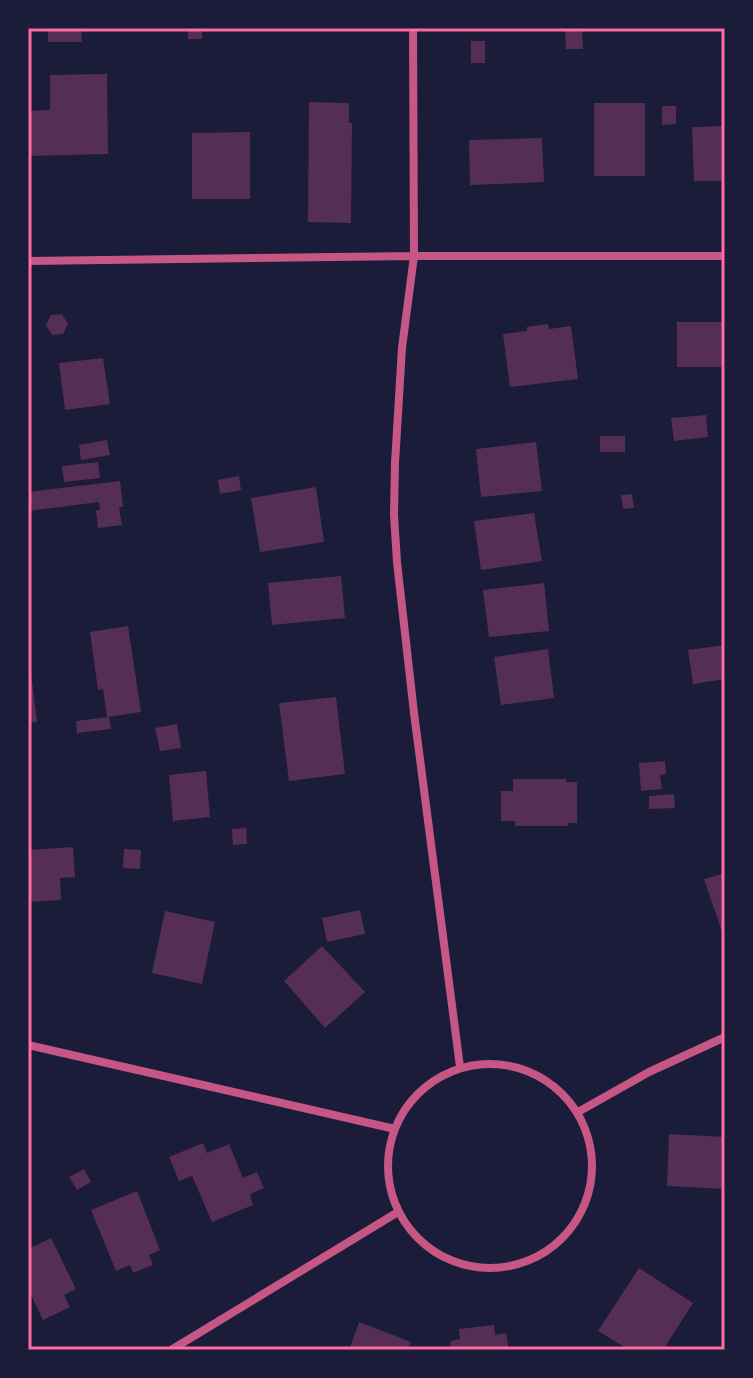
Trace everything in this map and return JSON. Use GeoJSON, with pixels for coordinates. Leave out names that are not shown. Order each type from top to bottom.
{"type":"FeatureCollection","features":[{"type":"Feature","properties":{"kind":"street"},"geometry":{"type":"LineString","coordinates":[[413,28],[414,256],[402,348],[395,463],[395,541],[460,1067]]}},
{"type":"Feature","properties":{"kind":"street"},"geometry":{"type":"LineString","coordinates":[[28,261],[725,256]]}},
{"type":"Feature","properties":{"kind":"street"},"geometry":{"type":"LineString","coordinates":[[578,1112],[649,1072],[725,1037]]}},
{"type":"Feature","properties":{"kind":"street"},"geometry":{"type":"LineString","coordinates":[[28,1045],[395,1129]]}},
{"type":"Feature","properties":{"kind":"street"},"geometry":{"type":"LineString","coordinates":[[485,1063],[515,1066],[557,1087],[578,1112],[586,1127],[593,1170],[586,1203],[565,1237],[528,1262],[505,1268],[480,1268],[455,1263],[435,1253],[409,1229],[398,1212],[389,1184],[388,1164],[395,1129],[408,1104],[436,1079],[460,1067],[485,1063]]}},
{"type":"Feature","properties":{"kind":"street"},"geometry":{"type":"LineString","coordinates":[[171,1350],[398,1212]]}},
{"type":"Feature","properties":{"kind":"building"},"geometry":{"type":"Polygon","coordinates":[[[48,28],[81,28],[82,42],[48,42],[48,28]]]}},
{"type":"Feature","properties":{"kind":"building"},"geometry":{"type":"Polygon","coordinates":[[[188,28],[202,28],[202,39],[188,39],[188,28]]]}},
{"type":"Feature","properties":{"kind":"building"},"geometry":{"type":"Polygon","coordinates":[[[565,28],[582,28],[583,49],[566,49],[565,28]]]}},
{"type":"Feature","properties":{"kind":"building"},"geometry":{"type":"Polygon","coordinates":[[[471,41],[485,41],[485,63],[471,63],[471,41]]]}},
{"type":"Feature","properties":{"kind":"building"},"geometry":{"type":"Polygon","coordinates":[[[107,74],[108,154],[28,156],[28,111],[50,110],[50,75],[107,74]]]}},
{"type":"Feature","properties":{"kind":"building"},"geometry":{"type":"Polygon","coordinates":[[[309,102],[349,103],[349,123],[352,123],[351,223],[308,222],[309,102]]]}},
{"type":"Feature","properties":{"kind":"building"},"geometry":{"type":"Polygon","coordinates":[[[594,103],[645,103],[645,176],[594,176],[594,103]]]}},
{"type":"Feature","properties":{"kind":"building"},"geometry":{"type":"Polygon","coordinates":[[[662,106],[676,106],[676,124],[662,125],[662,106]]]}},
{"type":"Feature","properties":{"kind":"building"},"geometry":{"type":"Polygon","coordinates":[[[725,126],[725,181],[694,181],[692,127],[725,126]]]}},
{"type":"Feature","properties":{"kind":"building"},"geometry":{"type":"Polygon","coordinates":[[[250,132],[250,199],[192,199],[192,133],[250,132]]]}},
{"type":"Feature","properties":{"kind":"building"},"geometry":{"type":"Polygon","coordinates":[[[542,138],[544,182],[470,185],[469,140],[542,138]]]}},
{"type":"Feature","properties":{"kind":"building"},"geometry":{"type":"Polygon","coordinates":[[[62,314],[68,324],[63,334],[52,335],[46,325],[51,315],[62,314]]]}},
{"type":"Feature","properties":{"kind":"building"},"geometry":{"type":"Polygon","coordinates":[[[677,322],[725,322],[725,367],[677,367],[677,322]]]}},
{"type":"Feature","properties":{"kind":"building"},"geometry":{"type":"Polygon","coordinates":[[[548,324],[549,329],[571,326],[578,379],[510,387],[503,334],[548,324]]]}},
{"type":"Feature","properties":{"kind":"building"},"geometry":{"type":"Polygon","coordinates":[[[103,358],[110,404],[65,410],[59,363],[103,358]]]}},
{"type":"Feature","properties":{"kind":"building"},"geometry":{"type":"Polygon","coordinates":[[[706,415],[708,437],[674,441],[671,418],[706,415]]]}},
{"type":"Feature","properties":{"kind":"building"},"geometry":{"type":"Polygon","coordinates":[[[600,436],[625,436],[625,452],[600,452],[600,436]]]}},
{"type":"Feature","properties":{"kind":"building"},"geometry":{"type":"Polygon","coordinates":[[[107,440],[110,455],[81,460],[79,445],[107,440]]]}},
{"type":"Feature","properties":{"kind":"building"},"geometry":{"type":"Polygon","coordinates":[[[536,442],[542,491],[481,497],[476,449],[536,442]]]}},
{"type":"Feature","properties":{"kind":"building"},"geometry":{"type":"Polygon","coordinates":[[[98,462],[100,478],[64,482],[62,466],[98,462]]]}},
{"type":"Feature","properties":{"kind":"building"},"geometry":{"type":"Polygon","coordinates":[[[239,476],[241,490],[220,494],[218,480],[239,476]]]}},
{"type":"Feature","properties":{"kind":"building"},"geometry":{"type":"Polygon","coordinates":[[[120,481],[122,525],[98,528],[96,510],[100,510],[99,502],[28,511],[28,492],[120,481]]]}},
{"type":"Feature","properties":{"kind":"building"},"geometry":{"type":"Polygon","coordinates":[[[316,487],[324,542],[260,552],[251,498],[316,487]]]}},
{"type":"Feature","properties":{"kind":"building"},"geometry":{"type":"Polygon","coordinates":[[[632,494],[634,508],[623,509],[621,495],[632,494]]]}},
{"type":"Feature","properties":{"kind":"building"},"geometry":{"type":"Polygon","coordinates":[[[534,513],[542,561],[481,570],[474,521],[534,513]]]}},
{"type":"Feature","properties":{"kind":"building"},"geometry":{"type":"Polygon","coordinates":[[[341,576],[345,618],[272,625],[268,583],[341,576]]]}},
{"type":"Feature","properties":{"kind":"building"},"geometry":{"type":"Polygon","coordinates":[[[544,583],[549,631],[489,637],[483,590],[544,583]]]}},
{"type":"Feature","properties":{"kind":"building"},"geometry":{"type":"Polygon","coordinates":[[[128,626],[141,712],[107,717],[103,689],[98,690],[90,632],[128,626]]]}},
{"type":"Feature","properties":{"kind":"building"},"geometry":{"type":"Polygon","coordinates":[[[725,645],[725,679],[693,684],[688,650],[725,645]]]}},
{"type":"Feature","properties":{"kind":"building"},"geometry":{"type":"Polygon","coordinates":[[[548,649],[554,698],[501,705],[494,657],[548,649]]]}},
{"type":"Feature","properties":{"kind":"building"},"geometry":{"type":"Polygon","coordinates":[[[28,664],[37,722],[28,723],[28,664]]]}},
{"type":"Feature","properties":{"kind":"building"},"geometry":{"type":"Polygon","coordinates":[[[336,697],[345,774],[289,781],[279,703],[336,697]]]}},
{"type":"Feature","properties":{"kind":"building"},"geometry":{"type":"Polygon","coordinates":[[[109,717],[111,729],[77,733],[76,721],[109,717]]]}},
{"type":"Feature","properties":{"kind":"building"},"geometry":{"type":"Polygon","coordinates":[[[177,724],[181,748],[160,751],[155,728],[177,724]]]}},
{"type":"Feature","properties":{"kind":"building"},"geometry":{"type":"Polygon","coordinates":[[[665,761],[666,774],[660,775],[662,789],[641,791],[639,763],[665,761]]]}},
{"type":"Feature","properties":{"kind":"building"},"geometry":{"type":"Polygon","coordinates":[[[206,771],[210,817],[173,821],[169,775],[206,771]]]}},
{"type":"Feature","properties":{"kind":"building"},"geometry":{"type":"Polygon","coordinates":[[[513,779],[566,779],[566,782],[577,782],[577,823],[568,823],[568,826],[515,826],[515,821],[501,821],[501,791],[513,791],[513,779]]]}},
{"type":"Feature","properties":{"kind":"building"},"geometry":{"type":"Polygon","coordinates":[[[674,794],[675,808],[649,809],[649,796],[674,794]]]}},
{"type":"Feature","properties":{"kind":"building"},"geometry":{"type":"Polygon","coordinates":[[[246,828],[247,844],[233,845],[232,829],[246,828]]]}},
{"type":"Feature","properties":{"kind":"building"},"geometry":{"type":"Polygon","coordinates":[[[73,847],[75,877],[60,878],[61,900],[28,902],[28,850],[73,847]]]}},
{"type":"Feature","properties":{"kind":"building"},"geometry":{"type":"Polygon","coordinates":[[[124,849],[141,850],[140,869],[123,868],[124,849]]]}},
{"type":"Feature","properties":{"kind":"building"},"geometry":{"type":"Polygon","coordinates":[[[725,873],[725,931],[722,932],[704,879],[725,873]]]}},
{"type":"Feature","properties":{"kind":"building"},"geometry":{"type":"Polygon","coordinates":[[[360,910],[365,934],[327,942],[322,918],[360,910]]]}},
{"type":"Feature","properties":{"kind":"building"},"geometry":{"type":"Polygon","coordinates":[[[165,911],[215,922],[202,984],[152,973],[165,911]]]}},
{"type":"Feature","properties":{"kind":"building"},"geometry":{"type":"Polygon","coordinates":[[[322,946],[365,992],[325,1028],[284,981],[322,946]]]}},
{"type":"Feature","properties":{"kind":"building"},"geometry":{"type":"Polygon","coordinates":[[[669,1134],[725,1137],[725,1189],[667,1186],[669,1134]]]}},
{"type":"Feature","properties":{"kind":"building"},"geometry":{"type":"Polygon","coordinates":[[[203,1143],[207,1153],[229,1144],[243,1178],[257,1172],[264,1188],[250,1194],[253,1205],[212,1222],[192,1176],[179,1181],[169,1157],[203,1143]]]}},
{"type":"Feature","properties":{"kind":"building"},"geometry":{"type":"Polygon","coordinates":[[[84,1169],[91,1182],[77,1190],[69,1177],[84,1169]]]}},
{"type":"Feature","properties":{"kind":"building"},"geometry":{"type":"Polygon","coordinates":[[[137,1191],[160,1250],[149,1255],[153,1265],[133,1273],[130,1265],[116,1271],[91,1210],[137,1191]]]}},
{"type":"Feature","properties":{"kind":"building"},"geometry":{"type":"Polygon","coordinates":[[[51,1238],[76,1289],[64,1295],[70,1307],[43,1320],[28,1289],[28,1249],[51,1238]]]}},
{"type":"Feature","properties":{"kind":"building"},"geometry":{"type":"Polygon","coordinates":[[[639,1268],[693,1303],[663,1350],[629,1350],[598,1331],[639,1268]]]}},
{"type":"Feature","properties":{"kind":"building"},"geometry":{"type":"Polygon","coordinates":[[[359,1322],[411,1342],[407,1350],[349,1350],[359,1322]]]}},
{"type":"Feature","properties":{"kind":"building"},"geometry":{"type":"Polygon","coordinates":[[[494,1325],[495,1335],[506,1333],[509,1350],[451,1350],[450,1341],[460,1339],[459,1329],[494,1325]]]}}]}
